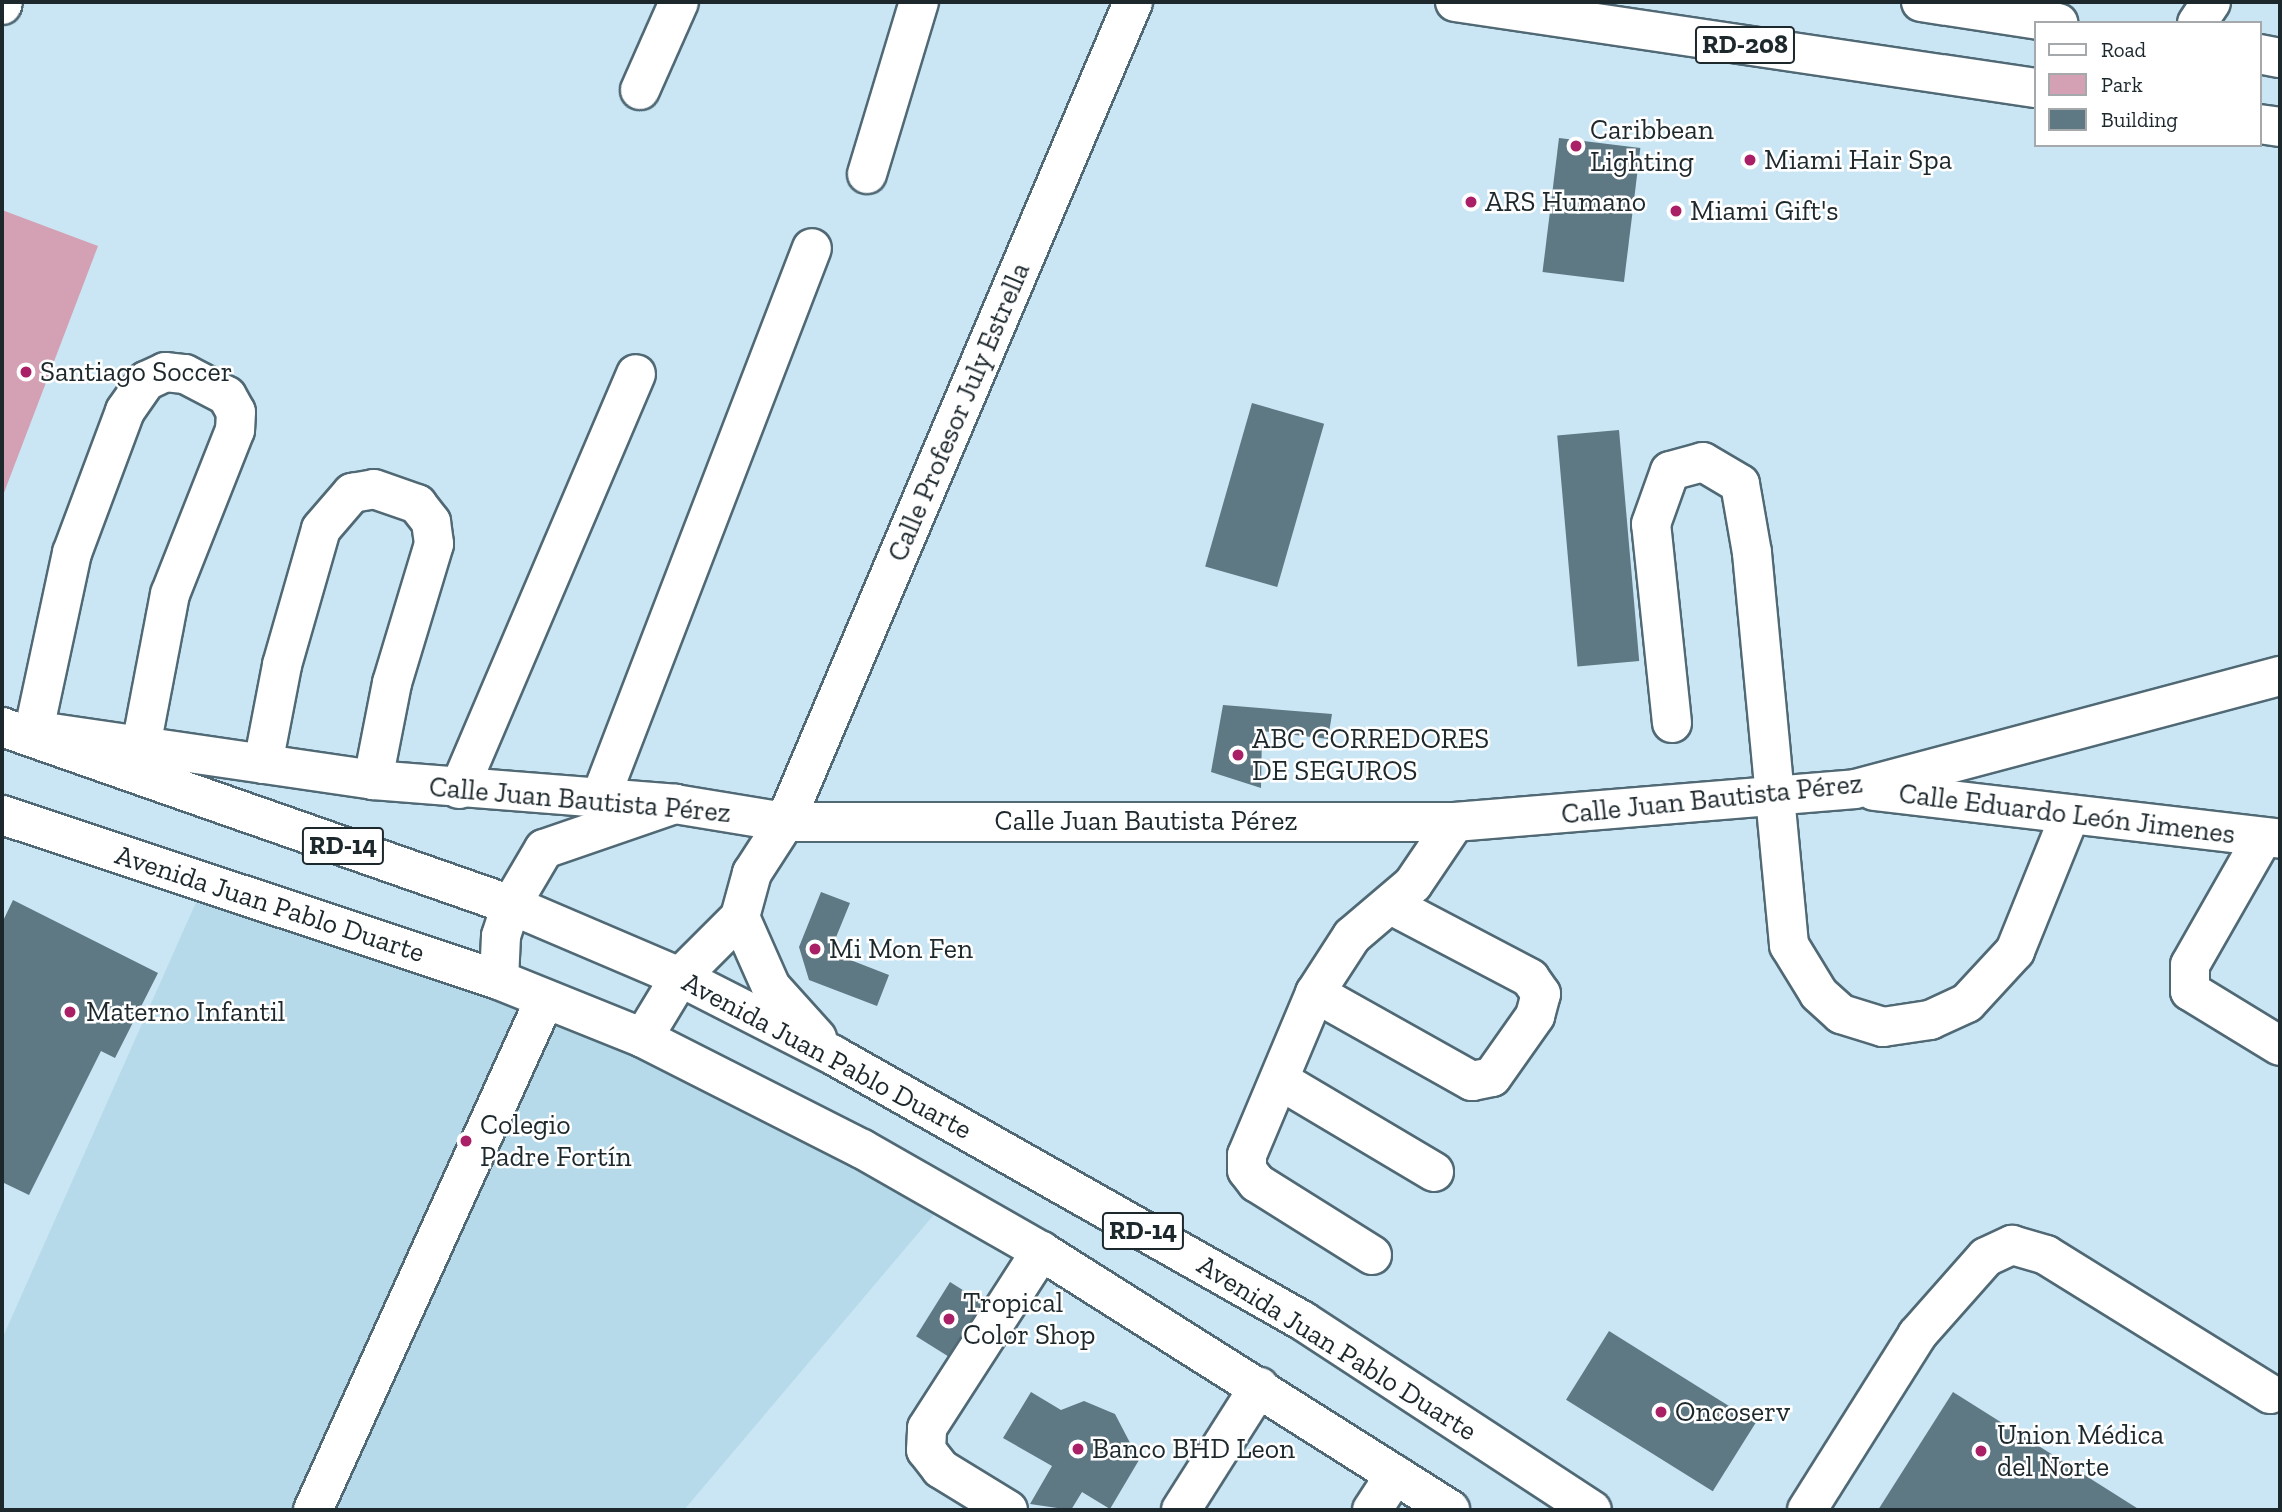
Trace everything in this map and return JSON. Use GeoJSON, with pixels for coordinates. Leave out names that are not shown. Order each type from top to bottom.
{"type":"FeatureCollection","features":[{"type":"Feature","properties":{"kind":"main road"},"geometry":{"type":"LineString","coordinates":[[640,90],[679,2]]}},
{"type":"Feature","properties":{"kind":"main road"},"geometry":{"type":"LineString","coordinates":[[867,174],[919,2]]}},
{"type":"Feature","properties":{"kind":"main road","name":"Calle Profesor July Estrella"},"geometry":{"type":"LineString","coordinates":[[740,917],[752,873],[785,822],[1133,2]]}},
{"type":"Feature","properties":{"kind":"main road","name":"RD-208"},"geometry":{"type":"LineString","coordinates":[[1455,2],[2034,88]]}},
{"type":"Feature","properties":{"kind":"main road"},"geometry":{"type":"LineString","coordinates":[[1921,2],[2045,21]]}},
{"type":"Feature","properties":{"kind":"main road"},"geometry":{"type":"LineString","coordinates":[[2198,21],[2211,2]]}},
{"type":"Feature","properties":{"kind":"main road"},"geometry":{"type":"LineString","coordinates":[[2261,54],[2280,58]]}},
{"type":"Feature","properties":{"kind":"main road"},"geometry":{"type":"LineString","coordinates":[[2261,124],[2280,127]]}},
{"type":"Feature","properties":{"kind":"main road"},"geometry":{"type":"LineString","coordinates":[[600,799],[812,248]]}},
{"type":"Feature","properties":{"kind":"main road"},"geometry":{"type":"LineString","coordinates":[[12,728],[72,553],[125,411],[146,381],[165,372],[185,374],[226,396],[236,412],[236,430],[170,594],[141,746]]}},
{"type":"Feature","properties":{"kind":"main road"},"geometry":{"type":"LineString","coordinates":[[459,789],[636,373]]}},
{"type":"Feature","properties":{"kind":"main road"},"geometry":{"type":"LineString","coordinates":[[1672,723],[1651,524],[1670,471],[1703,462],[1740,484],[1752,554],[1789,945],[1819,994],[1841,1014],[1883,1027],[1930,1020],[1967,1003],[2015,951],[2070,815]]}},
{"type":"Feature","properties":{"kind":"main road"},"geometry":{"type":"LineString","coordinates":[[263,764],[314,547],[352,492],[374,489],[417,504],[431,522],[434,544],[392,683],[373,780]]}},
{"type":"Feature","properties":{"kind":"main road","name":"Calle Juan Bautista Pérez"},"geometry":{"type":"LineString","coordinates":[[12,728],[373,780],[459,789],[675,804],[785,822],[1455,822],[1854,789],[2280,676]]}},
{"type":"Feature","properties":{"kind":"main road","name":"Avenida Juan Pablo Duarte"},"geometry":{"type":"LineString","coordinates":[[12,728],[512,905],[680,976],[833,1055],[1303,1321],[1592,1510]]}},
{"type":"Feature","properties":{"kind":"main road","name":"Calle Eduardo León Jimenes"},"geometry":{"type":"LineString","coordinates":[[1854,789],[2272,838]]}},
{"type":"Feature","properties":{"kind":"main road"},"geometry":{"type":"LineString","coordinates":[[499,980],[499,947],[512,905],[544,849],[675,804]]}},
{"type":"Feature","properties":{"kind":"main road","name":"Avenida Juan Pablo Duarte"},"geometry":{"type":"LineString","coordinates":[[2,815],[499,980],[643,1038],[862,1149],[1041,1251],[1450,1510]]}},
{"type":"Feature","properties":{"kind":"main road"},"geometry":{"type":"LineString","coordinates":[[1372,1255],[1247,1170],[1247,1155],[1281,1081],[1315,993],[1369,915],[1391,905],[1455,822]]}},
{"type":"Feature","properties":{"kind":"main road"},"geometry":{"type":"LineString","coordinates":[[2272,838],[2189,965],[2190,991],[2280,1046]]}},
{"type":"Feature","properties":{"kind":"main road"},"geometry":{"type":"LineString","coordinates":[[1315,993],[1472,1081],[1492,1077],[1535,1016],[1541,994],[1530,978],[1391,905]]}},
{"type":"Feature","properties":{"kind":"main road"},"geometry":{"type":"LineString","coordinates":[[643,1038],[680,976],[740,917],[771,987],[833,1055]]}},
{"type":"Feature","properties":{"kind":"main road"},"geometry":{"type":"LineString","coordinates":[[313,1510],[545,999]]}},
{"type":"Feature","properties":{"kind":"main road"},"geometry":{"type":"LineString","coordinates":[[1281,1081],[1434,1172]]}},
{"type":"Feature","properties":{"kind":"main road"},"geometry":{"type":"LineString","coordinates":[[1807,1510],[1917,1335],[1986,1257],[2012,1245],[2046,1255],[2270,1394]]}},
{"type":"Feature","properties":{"kind":"main road"},"geometry":{"type":"LineString","coordinates":[[1008,1510],[941,1469],[926,1450],[927,1427],[1041,1251]]}},
{"type":"Feature","properties":{"kind":"main road"},"geometry":{"type":"LineString","coordinates":[[1181,1510],[1259,1387]]}},
{"type":"Feature","properties":{"kind":"main road"},"geometry":{"type":"LineString","coordinates":[[1372,1510],[1395,1475]]}},
{"type":"Feature","properties":{"kind":"shaded area","name":"Colegio Padre Fortín"},"geometry":{"type":"Polygon","coordinates":[[[205,882],[545,999],[948,1198],[684,1510],[2,1510],[2,1339],[205,882]]]}},
{"type":"Feature","properties":{"kind":"green space","name":"Santiago Soccer"},"geometry":{"type":"Polygon","coordinates":[[[2,210],[98,246],[2,498],[2,210]]]}},
{"type":"Feature","properties":{"kind":"building"},"geometry":{"type":"Polygon","coordinates":[[[1559,138],[1640,148],[1624,282],[1543,272],[1559,138]]]}},
{"type":"Feature","properties":{"kind":"building"},"geometry":{"type":"Polygon","coordinates":[[[1252,403],[1324,424],[1277,587],[1205,566],[1252,403]]]}},
{"type":"Feature","properties":{"kind":"building"},"geometry":{"type":"Polygon","coordinates":[[[1619,430],[1639,661],[1577,667],[1557,435],[1619,430]]]}},
{"type":"Feature","properties":{"kind":"building","name":"ABC CORREDORES DE SEGUROS"},"geometry":{"type":"Polygon","coordinates":[[[1223,705],[1332,714],[1328,739],[1262,731],[1261,788],[1211,772],[1223,705]]]}},
{"type":"Feature","properties":{"kind":"building","name":"Mi Mon Fen"},"geometry":{"type":"Polygon","coordinates":[[[821,892],[850,903],[830,952],[889,975],[877,1006],[809,980],[799,947],[821,892]]]}},
{"type":"Feature","properties":{"kind":"building","name":"Materno Infantil"},"geometry":{"type":"Polygon","coordinates":[[[13,900],[158,973],[115,1058],[101,1051],[29,1195],[2,1182],[2,923],[13,900]]]}},
{"type":"Feature","properties":{"kind":"building","name":"Tropical Color Shop"},"geometry":{"type":"Polygon","coordinates":[[[950,1282],[984,1303],[950,1357],[916,1336],[950,1282]]]}},
{"type":"Feature","properties":{"kind":"building","name":"Oncoserv"},"geometry":{"type":"Polygon","coordinates":[[[1609,1331],[1756,1423],[1713,1491],[1566,1400],[1609,1331]]]}},
{"type":"Feature","properties":{"kind":"building","name":"Banco BHD Leon"},"geometry":{"type":"Polygon","coordinates":[[[1031,1392],[1061,1410],[1084,1401],[1115,1414],[1139,1460],[1110,1509],[1082,1492],[1071,1510],[1030,1504],[1052,1466],[1003,1438],[1031,1392]]]}},
{"type":"Feature","properties":{"kind":"building","name":"Union Médica del Norte"},"geometry":{"type":"Polygon","coordinates":[[[1953,1392],[2140,1510],[1878,1510],[1953,1392]]]}},
{"type":"Feature","properties":{"kind":"place","name":"Caribbean Lighting"},"geometry":{"type":"Point","coordinates":[1576,146]}},
{"type":"Feature","properties":{"kind":"place","name":"Miami Hair Spa"},"geometry":{"type":"Point","coordinates":[1750,160]}},
{"type":"Feature","properties":{"kind":"place","name":"ARS Humano"},"geometry":{"type":"Point","coordinates":[1471,202]}},
{"type":"Feature","properties":{"kind":"place","name":"Miami Gift's"},"geometry":{"type":"Point","coordinates":[1676,211]}},
{"type":"Feature","properties":{"kind":"place","name":"Santiago Soccer"},"geometry":{"type":"Point","coordinates":[26,372]}},
{"type":"Feature","properties":{"kind":"place","name":"ABC CORREDORES DE SEGUROS"},"geometry":{"type":"Point","coordinates":[1238,755]}},
{"type":"Feature","properties":{"kind":"place","name":"Mi Mon Fen"},"geometry":{"type":"Point","coordinates":[815,949]}},
{"type":"Feature","properties":{"kind":"place","name":"Materno Infantil"},"geometry":{"type":"Point","coordinates":[70,1012]}},
{"type":"Feature","properties":{"kind":"place","name":"Colegio Padre Fortín"},"geometry":{"type":"Point","coordinates":[466,1141]}},
{"type":"Feature","properties":{"kind":"place","name":"Tropical Color Shop"},"geometry":{"type":"Point","coordinates":[949,1319]}},
{"type":"Feature","properties":{"kind":"place","name":"Oncoserv"},"geometry":{"type":"Point","coordinates":[1661,1412]}},
{"type":"Feature","properties":{"kind":"place","name":"Banco BHD Leon"},"geometry":{"type":"Point","coordinates":[1078,1449]}},
{"type":"Feature","properties":{"kind":"place","name":"Union Médica del Norte"},"geometry":{"type":"Point","coordinates":[1981,1451]}}]}
